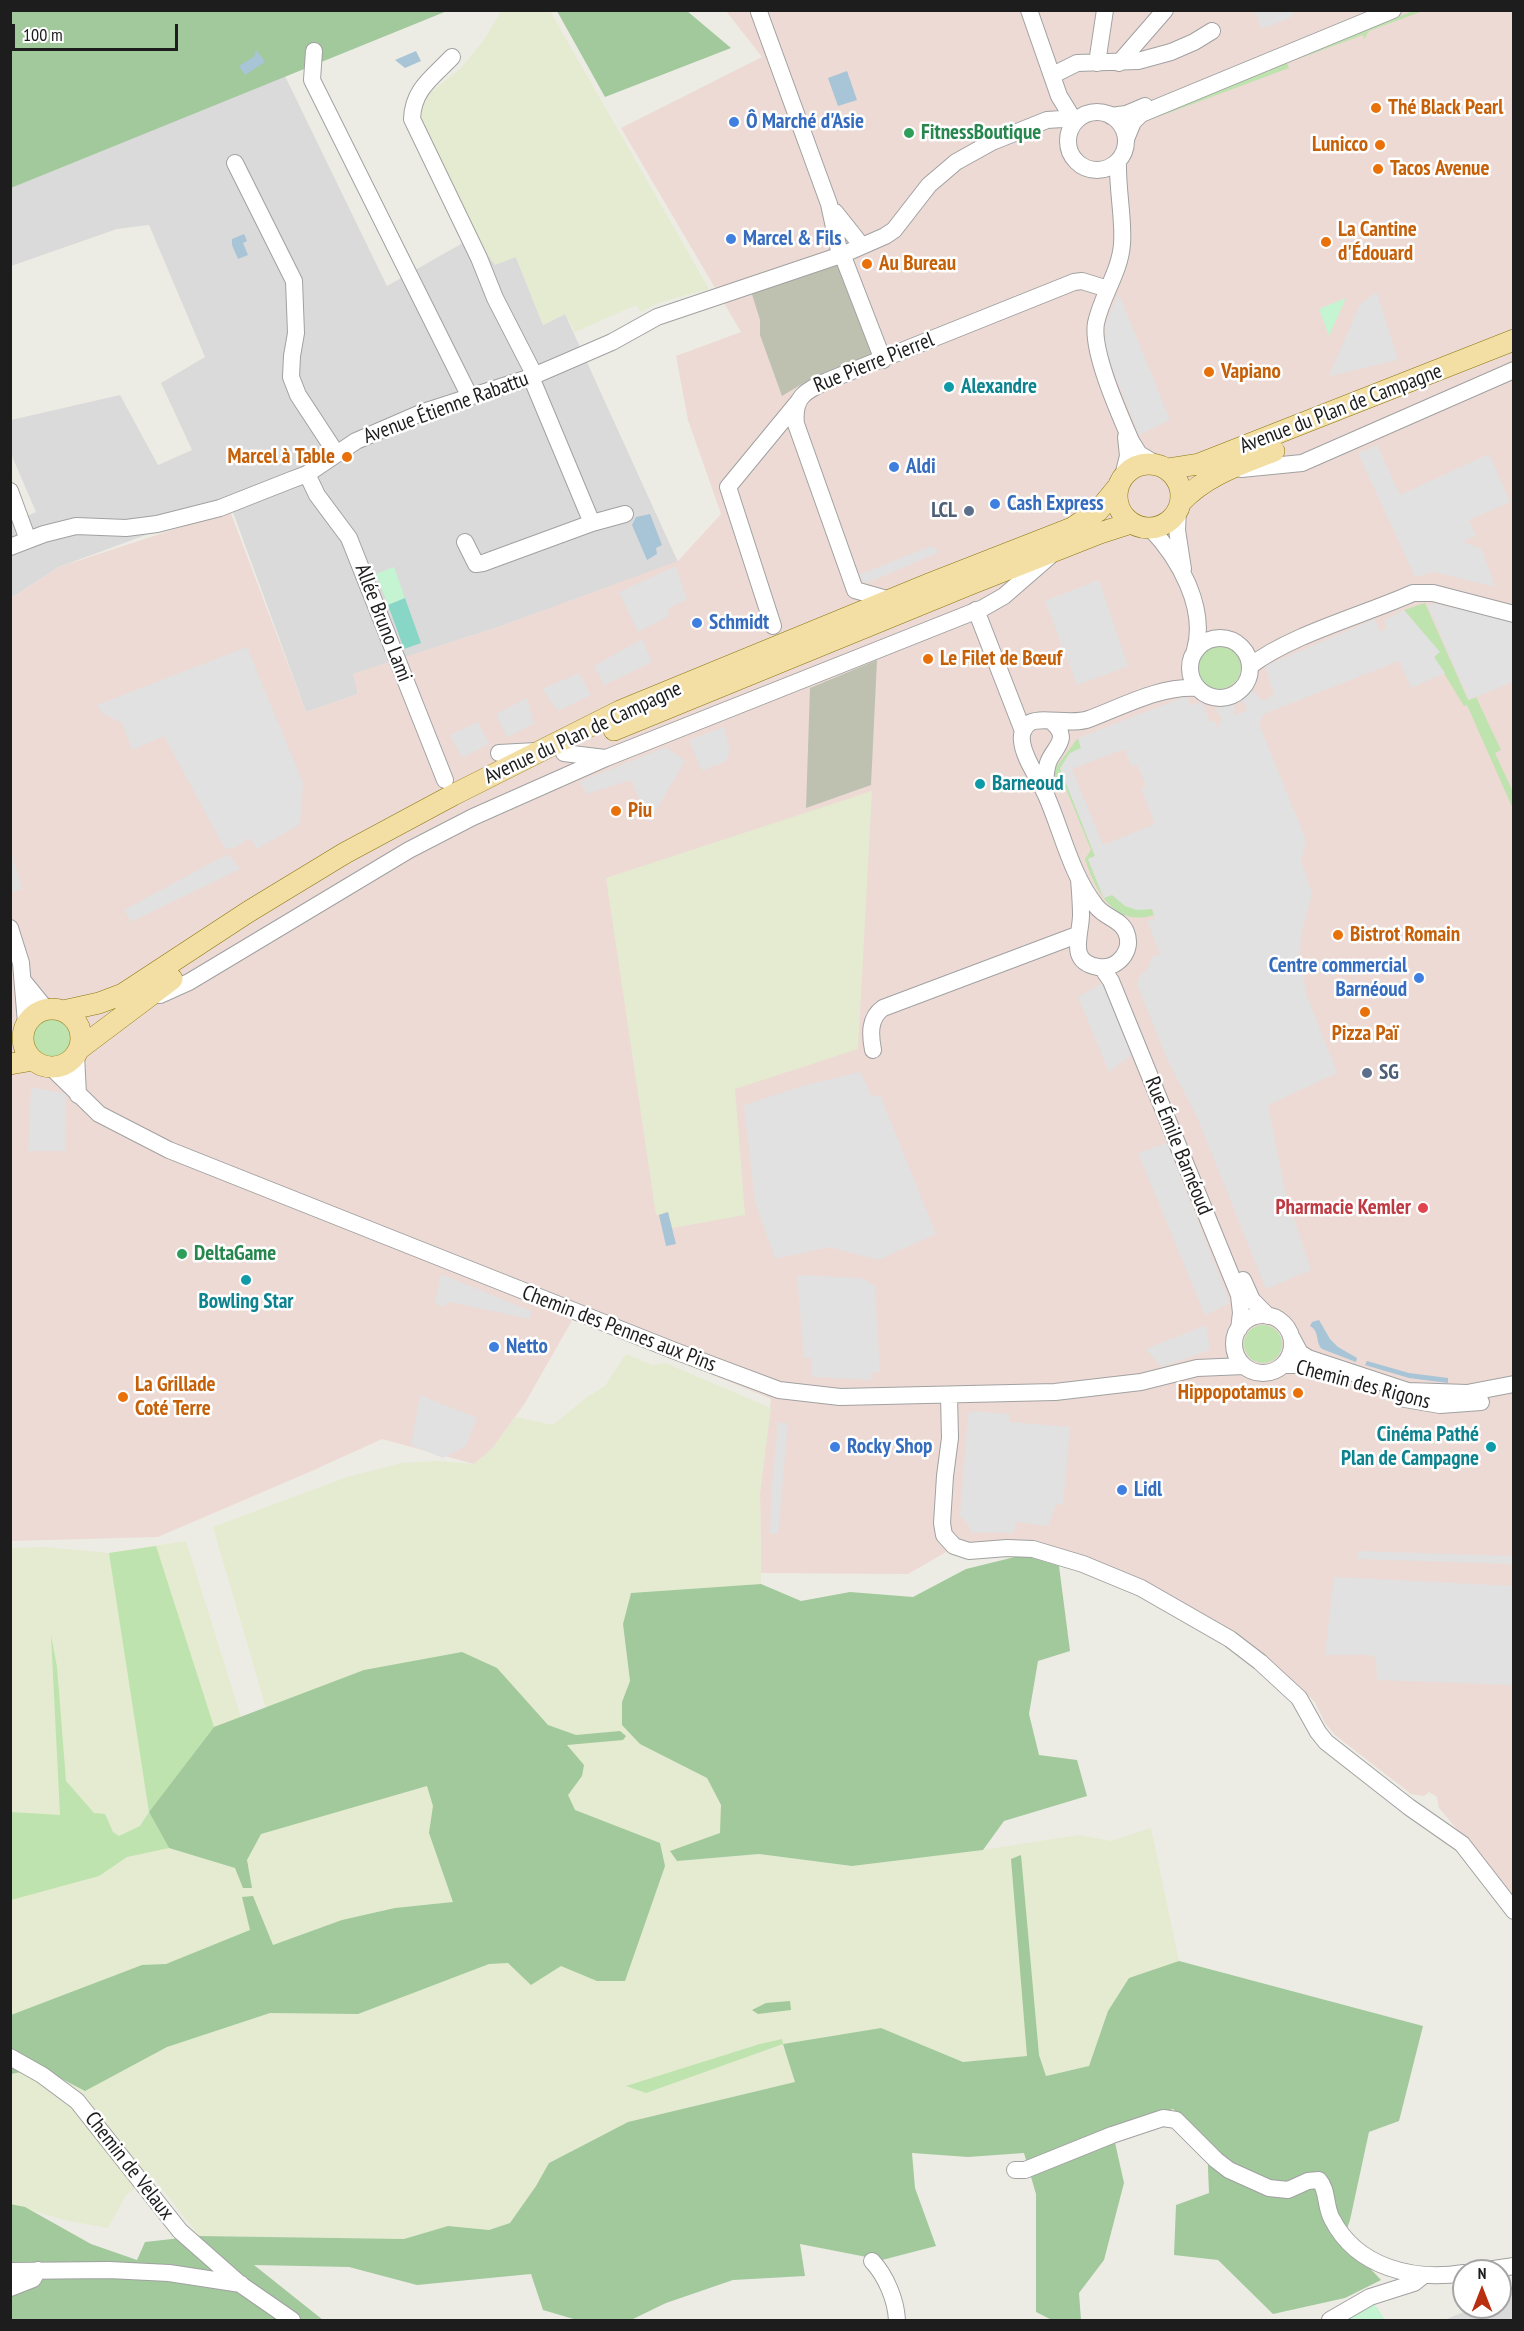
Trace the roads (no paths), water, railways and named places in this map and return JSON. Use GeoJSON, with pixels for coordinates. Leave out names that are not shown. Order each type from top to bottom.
{"type":"FeatureCollection","features":[{"type":"Feature","properties":{"kind":"main road","name":"Avenue du Plan de Campagne"},"geometry":{"type":"LineString","coordinates":[[1161,466],[1199,464],[1514,340]]}},
{"type":"Feature","properties":{"kind":"main road","name":"Avenue du Plan de Campagne"},"geometry":{"type":"LineString","coordinates":[[1180,506],[1199,486],[1228,470],[1514,353]]}},
{"type":"Feature","properties":{"kind":"main road"},"geometry":{"type":"LineString","coordinates":[[1148,463],[1161,466],[1177,480],[1180,487],[1180,506],[1167,523],[1141,525],[1120,511],[1116,496],[1120,482],[1134,467],[1148,463]]}},
{"type":"Feature","properties":{"kind":"main road","name":"Avenue du Plan de Campagne"},"geometry":{"type":"LineString","coordinates":[[55,1010],[99,1003],[123,994],[248,912],[345,853],[540,751],[631,707],[1072,528],[1098,511],[1120,482]]}},
{"type":"Feature","properties":{"kind":"main road","name":"Avenue du Plan de Campagne"},"geometry":{"type":"LineString","coordinates":[[78,1052],[135,1005],[192,964],[356,862],[465,802],[628,724],[1055,551],[1141,525]]}},
{"type":"Feature","properties":{"kind":"main road"},"geometry":{"type":"LineString","coordinates":[[10,1064],[42,1064],[69,1062],[78,1052],[81,1031],[77,1023],[55,1010],[38,1012],[20,1030],[24,1048],[42,1064]]}},
{"type":"Feature","properties":{"kind":"street"},"geometry":{"type":"LineString","coordinates":[[1029,10],[1059,96],[1075,122]]}},
{"type":"Feature","properties":{"kind":"street"},"geometry":{"type":"LineString","coordinates":[[1097,63],[1105,10]]}},
{"type":"Feature","properties":{"kind":"street"},"geometry":{"type":"LineString","coordinates":[[1119,63],[1165,10]]}},
{"type":"Feature","properties":{"kind":"street"},"geometry":{"type":"LineString","coordinates":[[1054,77],[1067,96],[1092,113],[1111,116],[1130,112],[1380,10]]}},
{"type":"Feature","properties":{"kind":"street"},"geometry":{"type":"LineString","coordinates":[[1090,170],[1105,169],[1118,161],[1123,155],[1133,122],[1141,114],[1393,10]]}},
{"type":"Feature","properties":{"kind":"street"},"geometry":{"type":"LineString","coordinates":[[759,12],[829,204],[842,254],[883,360]]}},
{"type":"Feature","properties":{"kind":"street"},"geometry":{"type":"LineString","coordinates":[[1054,77],[1077,63],[1138,61],[1171,52],[1212,31]]}},
{"type":"Feature","properties":{"kind":"street"},"geometry":{"type":"LineString","coordinates":[[314,51],[312,80],[470,397]]}},
{"type":"Feature","properties":{"kind":"street"},"geometry":{"type":"LineString","coordinates":[[452,57],[418,91],[412,105],[412,118],[480,258],[495,298],[533,377],[592,523]]}},
{"type":"Feature","properties":{"kind":"street"},"geometry":{"type":"LineString","coordinates":[[1041,122],[1055,101],[1054,77]]}},
{"type":"Feature","properties":{"kind":"street"},"geometry":{"type":"LineString","coordinates":[[1092,113],[1075,122],[1070,130],[1069,150],[1077,163],[1105,182],[1120,210]]}},
{"type":"Feature","properties":{"kind":"street"},"geometry":{"type":"LineString","coordinates":[[1111,116],[1118,122],[1126,139]]}},
{"type":"Feature","properties":{"kind":"street"},"geometry":{"type":"LineString","coordinates":[[1041,122],[1062,118],[1075,122]]}},
{"type":"Feature","properties":{"kind":"street"},"geometry":{"type":"LineString","coordinates":[[1041,122],[1068,142]]}},
{"type":"Feature","properties":{"kind":"street","name":"Avenue Étienne Rabattu"},"geometry":{"type":"LineString","coordinates":[[10,547],[58,529],[76,526],[126,528],[156,524],[220,508],[307,474],[356,441],[399,422],[533,377],[612,342],[657,317],[862,246],[894,230],[929,185],[949,167],[992,142],[1041,122]]}},
{"type":"Feature","properties":{"kind":"street"},"geometry":{"type":"LineString","coordinates":[[1118,161],[1121,249],[1117,268],[1096,324],[1096,345],[1123,422],[1136,450],[1143,457],[1161,466]]}},
{"type":"Feature","properties":{"kind":"street"},"geometry":{"type":"LineString","coordinates":[[235,163],[294,281],[296,333],[291,377],[298,395],[336,453]]}},
{"type":"Feature","properties":{"kind":"street"},"geometry":{"type":"LineString","coordinates":[[829,204],[862,246]]}},
{"type":"Feature","properties":{"kind":"street","name":"Rue Pierre Pierrel"},"geometry":{"type":"LineString","coordinates":[[890,600],[855,590],[796,424],[798,402],[810,389],[1074,282],[1082,281],[1108,289]]}},
{"type":"Feature","properties":{"kind":"street"},"geometry":{"type":"LineString","coordinates":[[1228,470],[1302,462],[1514,370]]}},
{"type":"Feature","properties":{"kind":"street"},"geometry":{"type":"LineString","coordinates":[[773,626],[729,487],[798,402]]}},
{"type":"Feature","properties":{"kind":"street"},"geometry":{"type":"LineString","coordinates":[[1120,482],[1128,451],[1123,422]]}},
{"type":"Feature","properties":{"kind":"street","name":"Allée Bruno Lami"},"geometry":{"type":"LineString","coordinates":[[307,474],[317,495],[349,538],[445,780]]}},
{"type":"Feature","properties":{"kind":"street"},"geometry":{"type":"LineString","coordinates":[[10,491],[28,540]]}},
{"type":"Feature","properties":{"kind":"street"},"geometry":{"type":"LineString","coordinates":[[1180,506],[1178,530],[1184,579]]}},
{"type":"Feature","properties":{"kind":"street"},"geometry":{"type":"LineString","coordinates":[[465,542],[476,564],[483,563],[592,523],[626,514]]}},
{"type":"Feature","properties":{"kind":"street"},"geometry":{"type":"LineString","coordinates":[[1141,525],[1164,543],[1184,579],[1197,612],[1199,637],[1192,658],[1193,682],[1197,688]]}},
{"type":"Feature","properties":{"kind":"street"},"geometry":{"type":"LineString","coordinates":[[135,1005],[189,982],[408,850],[606,758],[976,610],[1004,596],[1055,551]]}},
{"type":"Feature","properties":{"kind":"street"},"geometry":{"type":"LineString","coordinates":[[1247,659],[1413,593],[1433,593],[1514,614]]}},
{"type":"Feature","properties":{"kind":"street"},"geometry":{"type":"LineString","coordinates":[[976,610],[1023,731],[1022,744],[1045,793],[1079,879],[1096,906],[1122,925],[1128,939],[1126,953],[1119,962],[1102,968]]}},
{"type":"Feature","properties":{"kind":"street"},"geometry":{"type":"LineString","coordinates":[[1197,612],[1221,638]]}},
{"type":"Feature","properties":{"kind":"street"},"geometry":{"type":"LineString","coordinates":[[1023,731],[1027,725],[1038,719],[1052,722],[1085,721],[1176,688],[1197,688],[1214,697],[1226,697],[1234,694],[1246,682],[1247,659],[1238,644],[1221,638],[1211,639],[1192,658],[1178,678],[1160,692]]}},
{"type":"Feature","properties":{"kind":"street"},"geometry":{"type":"LineString","coordinates":[[1024,749],[1034,757],[1041,758],[1056,748],[1085,721]]}},
{"type":"Feature","properties":{"kind":"street"},"geometry":{"type":"LineString","coordinates":[[1045,793],[1045,777],[1056,748],[1059,731],[1052,722]]}},
{"type":"Feature","properties":{"kind":"street"},"geometry":{"type":"LineString","coordinates":[[499,753],[540,751]]}},
{"type":"Feature","properties":{"kind":"street"},"geometry":{"type":"LineString","coordinates":[[564,753],[606,758]]}},
{"type":"Feature","properties":{"kind":"street"},"geometry":{"type":"LineString","coordinates":[[1040,949],[1078,953],[1079,879]]}},
{"type":"Feature","properties":{"kind":"street"},"geometry":{"type":"LineString","coordinates":[[873,1050],[872,1022],[875,1013],[883,1008],[1040,949],[1079,931],[1092,918],[1108,916]]}},
{"type":"Feature","properties":{"kind":"street"},"geometry":{"type":"LineString","coordinates":[[10,928],[21,963],[24,982],[20,1030]]}},
{"type":"Feature","properties":{"kind":"street","name":"Rue Émile Barnéoud"},"geometry":{"type":"LineString","coordinates":[[1078,953],[1087,963],[1102,968],[1111,981],[1239,1295],[1241,1313],[1237,1335]]}},
{"type":"Feature","properties":{"kind":"street","name":"Rue Émile Barnéoud"},"geometry":{"type":"LineString","coordinates":[[1119,962],[1121,975],[1249,1294],[1268,1316]]}},
{"type":"Feature","properties":{"kind":"street"},"geometry":{"type":"LineString","coordinates":[[24,982],[55,1010]]}},
{"type":"Feature","properties":{"kind":"street"},"geometry":{"type":"LineString","coordinates":[[78,1052],[78,1095]]}},
{"type":"Feature","properties":{"kind":"street","name":"Chemin des Pennes aux Pins"},"geometry":{"type":"LineString","coordinates":[[42,1064],[99,1114],[169,1150],[779,1390],[820,1396],[879,1397],[1054,1392],[1164,1378],[1197,1368],[1244,1366]]}},
{"type":"Feature","properties":{"kind":"street"},"geometry":{"type":"LineString","coordinates":[[1268,1316],[1285,1325],[1292,1338],[1289,1357],[1284,1365],[1274,1371],[1263,1373],[1244,1366],[1238,1359],[1237,1335],[1252,1318],[1268,1316]]}},
{"type":"Feature","properties":{"kind":"street","name":"Chemin des Pennes aux Pins"},"geometry":{"type":"LineString","coordinates":[[1197,1368],[1237,1335]]}},
{"type":"Feature","properties":{"kind":"street","name":"Chemin des Rigons"},"geometry":{"type":"LineString","coordinates":[[1292,1338],[1300,1353],[1308,1358],[1408,1391],[1467,1393],[1514,1384]]}},
{"type":"Feature","properties":{"kind":"street","name":"Chemin des Rigons"},"geometry":{"type":"LineString","coordinates":[[1284,1365],[1304,1367],[1392,1396],[1428,1404],[1472,1404],[1514,1396]]}},
{"type":"Feature","properties":{"kind":"street"},"geometry":{"type":"LineString","coordinates":[[949,1395],[950,1438],[942,1522],[944,1535],[954,1546],[969,1551],[1007,1548],[1033,1549],[1083,1564],[1141,1588],[1230,1639],[1290,1687],[1326,1742],[1409,1807],[1462,1844],[1514,1911]]}},
{"type":"Feature","properties":{"kind":"street","name":"Chemin de Velaux"},"geometry":{"type":"LineString","coordinates":[[10,2057],[42,2075],[77,2101],[180,2231],[241,2284],[292,2320]]}},
{"type":"Feature","properties":{"kind":"street"},"geometry":{"type":"LineString","coordinates":[[1015,2170],[1025,2170],[1112,2135],[1163,2118],[1170,2118],[1176,2120],[1229,2170],[1269,2188],[1288,2190],[1308,2181],[1319,2181],[1324,2189],[1327,2210],[1332,2221],[1341,2234],[1363,2256],[1386,2268],[1424,2275],[1452,2274]]}},
{"type":"Feature","properties":{"kind":"street"},"geometry":{"type":"LineString","coordinates":[[872,2261],[887,2283],[897,2320]]}},
{"type":"Feature","properties":{"kind":"street"},"geometry":{"type":"LineString","coordinates":[[10,2288],[33,2279],[38,2270]]}},
{"type":"Feature","properties":{"kind":"street"},"geometry":{"type":"LineString","coordinates":[[10,2271],[169,2273],[241,2284]]}},
{"type":"Feature","properties":{"kind":"street"},"geometry":{"type":"LineString","coordinates":[[1330,2320],[1370,2297],[1414,2283],[1424,2275]]}},
{"type":"Feature","properties":{"kind":"place","name":"Thé Black Pearl"},"geometry":{"type":"Point","coordinates":[1376,108]}},
{"type":"Feature","properties":{"kind":"place","name":"Ô Marché d'Asie"},"geometry":{"type":"Point","coordinates":[734,122]}},
{"type":"Feature","properties":{"kind":"place","name":"FitnessBoutique"},"geometry":{"type":"Point","coordinates":[909,133]}},
{"type":"Feature","properties":{"kind":"place","name":"Lunicco"},"geometry":{"type":"Point","coordinates":[1380,145]}},
{"type":"Feature","properties":{"kind":"place","name":"Tacos Avenue"},"geometry":{"type":"Point","coordinates":[1378,169]}},
{"type":"Feature","properties":{"kind":"place","name":"Marcel & Fils"},"geometry":{"type":"Point","coordinates":[731,239]}},
{"type":"Feature","properties":{"kind":"place","name":"La Cantine d'Édouard"},"geometry":{"type":"Point","coordinates":[1326,242]}},
{"type":"Feature","properties":{"kind":"place","name":"Au Bureau"},"geometry":{"type":"Point","coordinates":[867,264]}},
{"type":"Feature","properties":{"kind":"place","name":"Vapiano"},"geometry":{"type":"Point","coordinates":[1209,372]}},
{"type":"Feature","properties":{"kind":"place","name":"Alexandre"},"geometry":{"type":"Point","coordinates":[949,387]}},
{"type":"Feature","properties":{"kind":"place","name":"Marcel à Table"},"geometry":{"type":"Point","coordinates":[347,457]}},
{"type":"Feature","properties":{"kind":"place","name":"Aldi"},"geometry":{"type":"Point","coordinates":[894,467]}},
{"type":"Feature","properties":{"kind":"place","name":"Cash Express"},"geometry":{"type":"Point","coordinates":[995,504]}},
{"type":"Feature","properties":{"kind":"place","name":"LCL"},"geometry":{"type":"Point","coordinates":[969,511]}},
{"type":"Feature","properties":{"kind":"place","name":"Schmidt"},"geometry":{"type":"Point","coordinates":[697,623]}},
{"type":"Feature","properties":{"kind":"place","name":"Le Filet de Bœuf"},"geometry":{"type":"Point","coordinates":[928,659]}},
{"type":"Feature","properties":{"kind":"place","name":"Barneoud"},"geometry":{"type":"Point","coordinates":[980,784]}},
{"type":"Feature","properties":{"kind":"place","name":"Piu"},"geometry":{"type":"Point","coordinates":[616,811]}},
{"type":"Feature","properties":{"kind":"place","name":"Bistrot Romain"},"geometry":{"type":"Point","coordinates":[1338,935]}},
{"type":"Feature","properties":{"kind":"place","name":"Centre commercial Barnéoud"},"geometry":{"type":"Point","coordinates":[1419,978]}},
{"type":"Feature","properties":{"kind":"place","name":"Pizza Paï"},"geometry":{"type":"Point","coordinates":[1365,1012]}},
{"type":"Feature","properties":{"kind":"place","name":"SG"},"geometry":{"type":"Point","coordinates":[1367,1073]}},
{"type":"Feature","properties":{"kind":"place","name":"Pharmacie Kemler"},"geometry":{"type":"Point","coordinates":[1423,1208]}},
{"type":"Feature","properties":{"kind":"place","name":"DeltaGame"},"geometry":{"type":"Point","coordinates":[182,1254]}},
{"type":"Feature","properties":{"kind":"place","name":"Bowling Star"},"geometry":{"type":"Point","coordinates":[246,1280]}},
{"type":"Feature","properties":{"kind":"place","name":"Netto"},"geometry":{"type":"Point","coordinates":[494,1347]}},
{"type":"Feature","properties":{"kind":"place","name":"Hippopotamus"},"geometry":{"type":"Point","coordinates":[1298,1393]}},
{"type":"Feature","properties":{"kind":"place","name":"La Grillade Coté Terre"},"geometry":{"type":"Point","coordinates":[123,1397]}},
{"type":"Feature","properties":{"kind":"place","name":"Rocky Shop"},"geometry":{"type":"Point","coordinates":[835,1447]}},
{"type":"Feature","properties":{"kind":"place","name":"Cinéma Pathé Plan de Campagne"},"geometry":{"type":"Point","coordinates":[1491,1447]}},
{"type":"Feature","properties":{"kind":"place","name":"Lidl"},"geometry":{"type":"Point","coordinates":[1122,1490]}}]}
